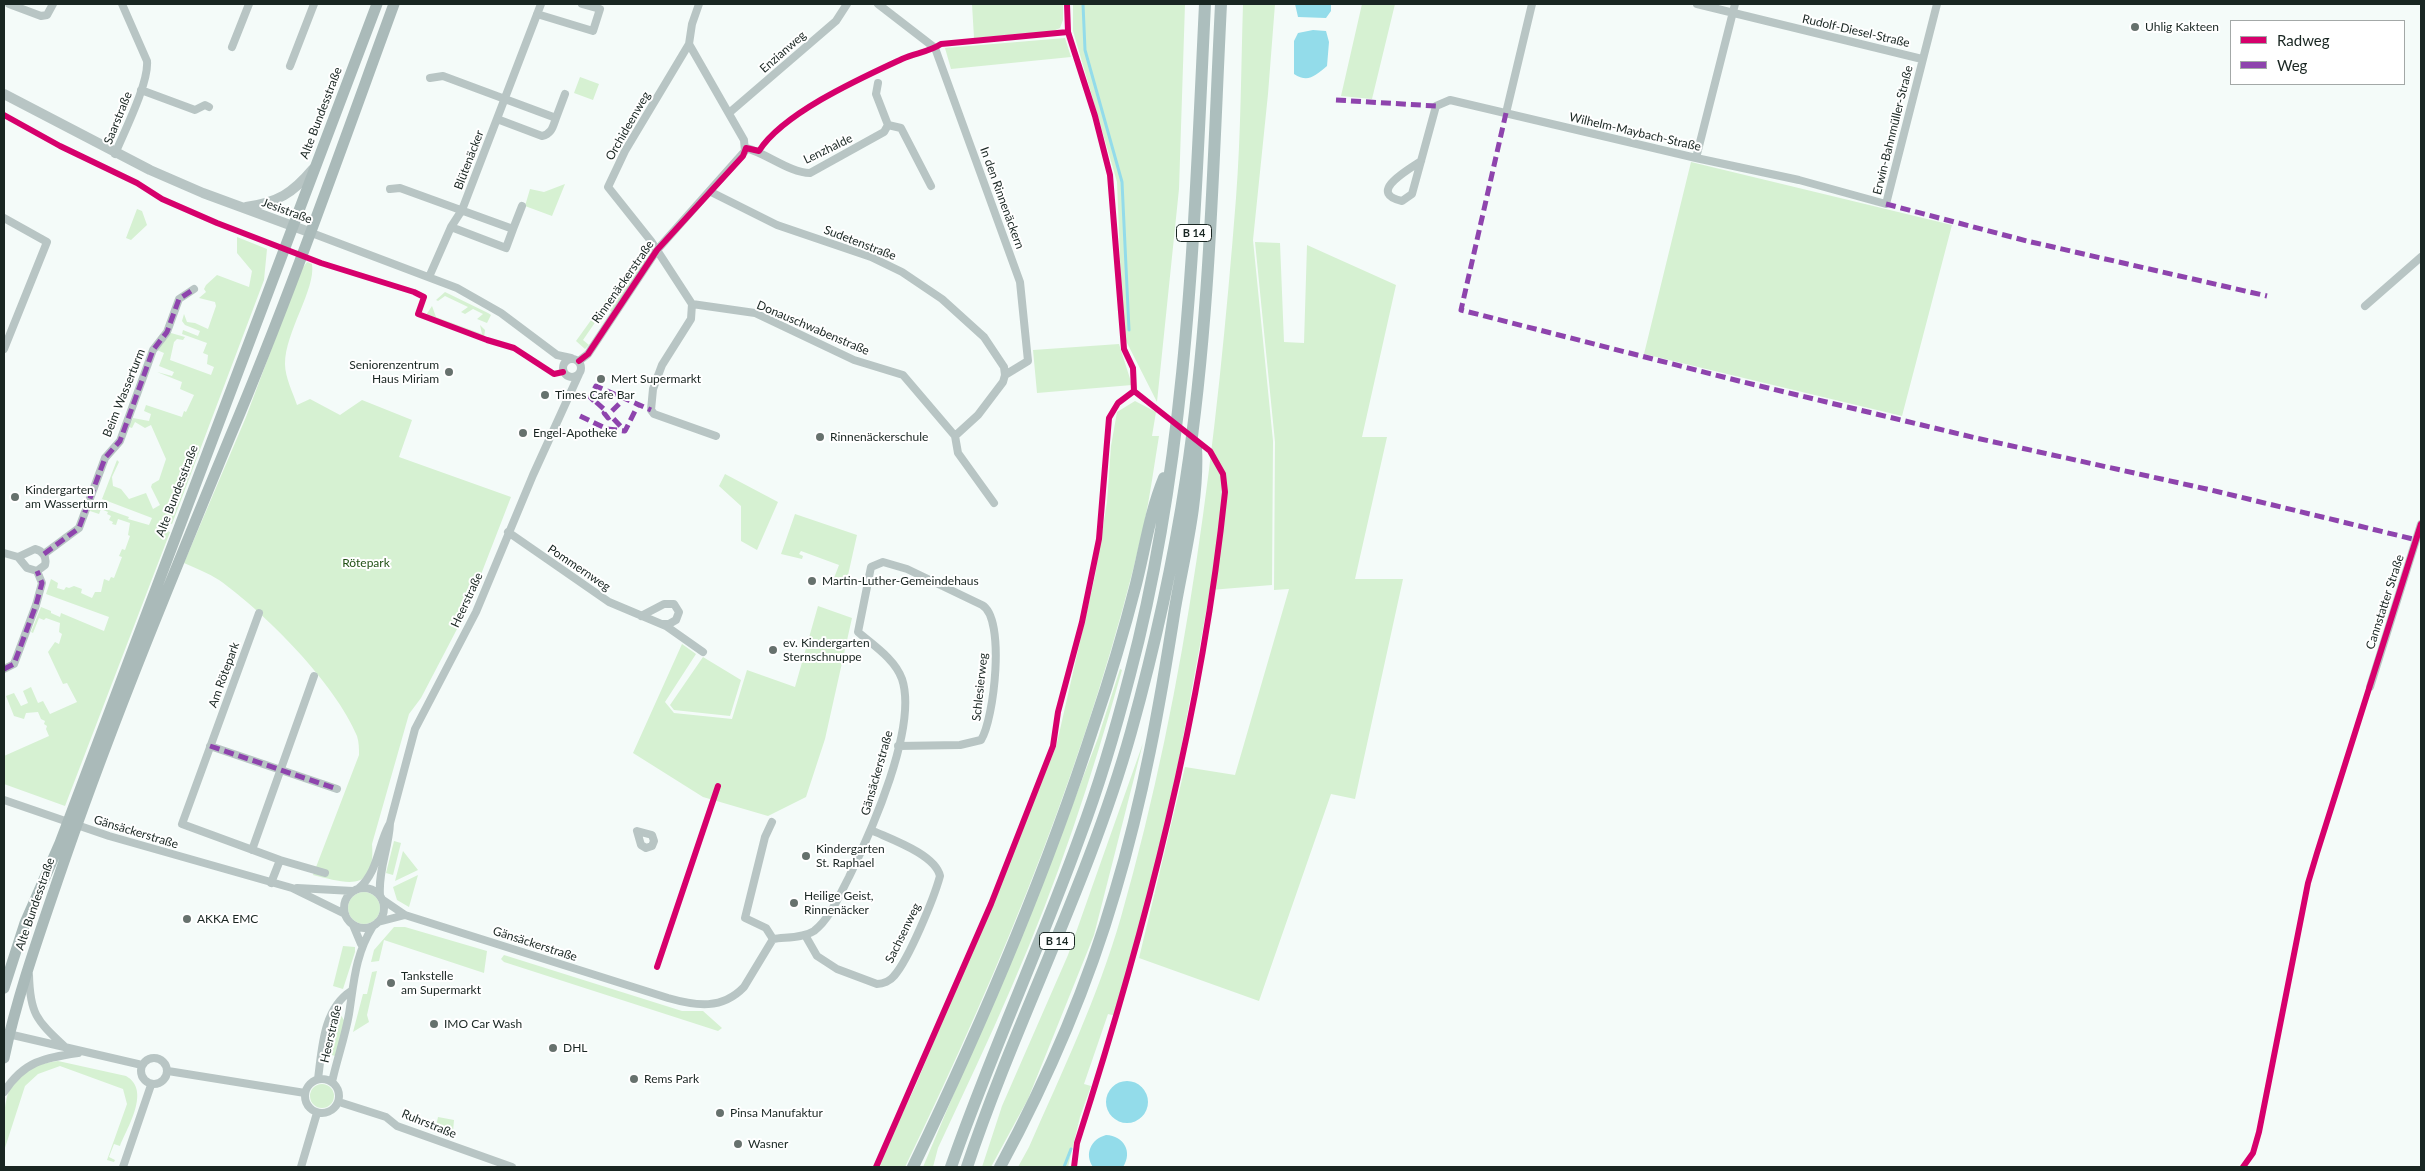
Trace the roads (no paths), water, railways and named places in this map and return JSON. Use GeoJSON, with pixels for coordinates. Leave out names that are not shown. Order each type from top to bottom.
{"type":"FeatureCollection","features":[{"type":"Feature","properties":{"kind":"highway","name":"B 14"},"geometry":{"type":"LineString","coordinates":[[951,1167],[1071,860],[1109,749],[1131,672],[1150,592],[1179,408],[1193,243],[1205,4]]}},
{"type":"Feature","properties":{"kind":"highway","name":"B 14"},"geometry":{"type":"LineString","coordinates":[[968,1167],[1092,850],[1130,734],[1169,576],[1187,476],[1194,412],[1207,267],[1221,4]]}},
{"type":"Feature","properties":{"kind":"highway"},"geometry":{"type":"LineString","coordinates":[[1000,1167],[1031,1109],[1072,1014],[1102,934],[1129,844],[1157,718],[1191,509],[1197,464],[1194,412]]}},
{"type":"Feature","properties":{"kind":"highway"},"geometry":{"type":"LineString","coordinates":[[913,1167],[998,976],[1074,784],[1123,630],[1153,504],[1171,462]]}},
{"type":"Feature","properties":{"kind":"main road","name":"Alte Bundesstraße"},"geometry":{"type":"LineString","coordinates":[[80,801],[377,4]]}},
{"type":"Feature","properties":{"kind":"main road"},"geometry":{"type":"LineString","coordinates":[[64,845],[80,801],[234,428],[310,232],[394,4]]}},
{"type":"Feature","properties":{"kind":"main road","name":"Alte Bundesstraße"},"geometry":{"type":"LineString","coordinates":[[4,1058],[6,1033],[29,966],[64,845]]}},
{"type":"Feature","properties":{"kind":"main road","name":"Alte Bundesstraße"},"geometry":{"type":"LineString","coordinates":[[4,988],[24,923],[64,845]]}},
{"type":"Feature","properties":{"kind":"street"},"geometry":{"type":"LineString","coordinates":[[9,4],[41,16],[46,15],[53,4]]}},
{"type":"Feature","properties":{"kind":"street","name":"Saarstraße"},"geometry":{"type":"LineString","coordinates":[[115,154],[147,74],[147,61],[122,4]]}},
{"type":"Feature","properties":{"kind":"street"},"geometry":{"type":"LineString","coordinates":[[232,47],[249,4]]}},
{"type":"Feature","properties":{"kind":"street"},"geometry":{"type":"LineString","coordinates":[[290,66],[314,4]]}},
{"type":"Feature","properties":{"kind":"street","name":"Blütenäcker"},"geometry":{"type":"LineString","coordinates":[[429,276],[451,227],[462,210],[541,4]]}},
{"type":"Feature","properties":{"kind":"street"},"geometry":{"type":"LineString","coordinates":[[537,14],[593,31],[601,7],[582,4]]}},
{"type":"Feature","properties":{"kind":"street","name":"Orchideenweg"},"geometry":{"type":"LineString","coordinates":[[658,250],[608,187],[625,151],[689,44],[693,18],[699,4]]}},
{"type":"Feature","properties":{"kind":"street","name":"Enzianweg"},"geometry":{"type":"LineString","coordinates":[[729,113],[836,21],[847,4]]}},
{"type":"Feature","properties":{"kind":"street","name":"In den Rinnenäckern"},"geometry":{"type":"LineString","coordinates":[[878,4],[935,48],[1020,282],[1028,361],[1005,375]]}},
{"type":"Feature","properties":{"kind":"street"},"geometry":{"type":"LineString","coordinates":[[1506,113],[1532,4]]}},
{"type":"Feature","properties":{"kind":"street","name":"Rudolf-Diesel-Straße"},"geometry":{"type":"LineString","coordinates":[[1697,4],[1922,59]]}},
{"type":"Feature","properties":{"kind":"street"},"geometry":{"type":"LineString","coordinates":[[1696,158],[1735,4]]}},
{"type":"Feature","properties":{"kind":"street","name":"Erwin-Bahnmüller-Straße"},"geometry":{"type":"LineString","coordinates":[[1886,204],[1937,4]]}},
{"type":"Feature","properties":{"kind":"street"},"geometry":{"type":"LineString","coordinates":[[689,44],[744,140],[746,148]]}},
{"type":"Feature","properties":{"kind":"street"},"geometry":{"type":"LineString","coordinates":[[430,78],[443,76],[556,118]]}},
{"type":"Feature","properties":{"kind":"street"},"geometry":{"type":"LineString","coordinates":[[878,83],[876,94],[888,125],[901,128],[931,186]]}},
{"type":"Feature","properties":{"kind":"street","name":"Saarstraße"},"geometry":{"type":"LineString","coordinates":[[141,90],[195,110],[205,105],[209,106]]}},
{"type":"Feature","properties":{"kind":"street","name":"Jesistraße"},"geometry":{"type":"LineString","coordinates":[[4,94],[115,154],[203,193],[457,288],[501,313],[557,355],[570,358]]}},
{"type":"Feature","properties":{"kind":"street","name":"Blütenäcker"},"geometry":{"type":"LineString","coordinates":[[497,119],[542,136],[547,135],[551,130],[565,94]]}},
{"type":"Feature","properties":{"kind":"street","name":"Wilhelm-Maybach-Straße"},"geometry":{"type":"LineString","coordinates":[[1420,161],[1394,178],[1389,185],[1389,193],[1394,200],[1402,201],[1412,194],[1436,106],[1450,100],[1696,158],[1799,180],[1886,204]]}},
{"type":"Feature","properties":{"kind":"street","name":"Lenzhalde"},"geometry":{"type":"LineString","coordinates":[[746,148],[759,151],[804,173],[810,173],[879,136],[888,125]]}},
{"type":"Feature","properties":{"kind":"street","name":"Rinnenäckerstraße"},"geometry":{"type":"LineString","coordinates":[[579,361],[588,354],[658,250],[743,156],[746,148]]}},
{"type":"Feature","properties":{"kind":"street"},"geometry":{"type":"LineString","coordinates":[[243,208],[278,200],[298,187],[317,164]]}},
{"type":"Feature","properties":{"kind":"street","name":"Blütenäcker"},"geometry":{"type":"LineString","coordinates":[[390,189],[400,188],[513,229]]}},
{"type":"Feature","properties":{"kind":"street","name":"Sudetenstraße"},"geometry":{"type":"LineString","coordinates":[[711,192],[777,225],[871,257],[902,272],[942,299],[984,337],[1004,367],[1005,375]]}},
{"type":"Feature","properties":{"kind":"street"},"geometry":{"type":"LineString","coordinates":[[451,227],[506,248],[522,206]]}},
{"type":"Feature","properties":{"kind":"street"},"geometry":{"type":"LineString","coordinates":[[4,218],[47,242],[4,349]]}},
{"type":"Feature","properties":{"kind":"street"},"geometry":{"type":"LineString","coordinates":[[658,250],[692,304],[691,319],[662,365],[653,389],[651,410],[654,414],[716,436]]}},
{"type":"Feature","properties":{"kind":"street"},"geometry":{"type":"LineString","coordinates":[[2365,306],[2421,257]]}},
{"type":"Feature","properties":{"kind":"street","name":"Beim Wasserturm"},"geometry":{"type":"LineString","coordinates":[[44,554],[79,528],[105,458],[120,441],[153,350],[167,332],[179,299],[194,289]]}},
{"type":"Feature","properties":{"kind":"street","name":"Donauschwabenstraße"},"geometry":{"type":"LineString","coordinates":[[692,304],[755,313],[854,360],[903,375],[955,436],[958,452],[994,503]]}},
{"type":"Feature","properties":{"kind":"street","name":"Jesistraße"},"geometry":{"type":"LineString","coordinates":[[557,355],[563,366]]}},
{"type":"Feature","properties":{"kind":"street"},"geometry":{"type":"LineString","coordinates":[[570,377],[579,374],[582,369],[579,361],[570,358],[565,361],[563,366],[565,374],[570,377],[573,389]]}},
{"type":"Feature","properties":{"kind":"street","name":"Heerstraße"},"geometry":{"type":"LineString","coordinates":[[356,890],[367,881],[372,873],[383,836],[390,823],[415,729],[476,612],[508,532],[579,374]]}},
{"type":"Feature","properties":{"kind":"street"},"geometry":{"type":"LineString","coordinates":[[955,436],[978,414],[1003,382],[1005,375]]}},
{"type":"Feature","properties":{"kind":"street","name":"Cannstatter Straße"},"geometry":{"type":"LineString","coordinates":[[2370,687],[2419,541],[2421,524]]}},
{"type":"Feature","properties":{"kind":"street","name":"Pommernweg"},"geometry":{"type":"LineString","coordinates":[[508,532],[609,602],[660,624],[703,652]]}},
{"type":"Feature","properties":{"kind":"street"},"geometry":{"type":"LineString","coordinates":[[18,557],[34,549],[44,554],[45,565],[37,571]]}},
{"type":"Feature","properties":{"kind":"street"},"geometry":{"type":"LineString","coordinates":[[4,553],[18,557],[27,568],[37,571]]}},
{"type":"Feature","properties":{"kind":"street","name":"Gänsäckerstraße"},"geometry":{"type":"LineString","coordinates":[[805,935],[813,931],[821,923],[839,896],[871,830],[887,786],[898,746],[905,704],[901,676],[886,656],[858,632],[871,567],[883,562]]}},
{"type":"Feature","properties":{"kind":"street","name":"Schlesierweg"},"geometry":{"type":"LineString","coordinates":[[883,562],[907,569],[982,605],[990,612],[994,622],[996,651],[994,683],[986,733],[981,740],[960,745],[898,746]]}},
{"type":"Feature","properties":{"kind":"street"},"geometry":{"type":"LineString","coordinates":[[4,669],[14,664],[36,605],[42,583],[37,571]]}},
{"type":"Feature","properties":{"kind":"street"},"geometry":{"type":"LineString","coordinates":[[641,616],[670,602],[678,607],[679,612],[676,620],[669,624],[660,624]]}},
{"type":"Feature","properties":{"kind":"street","name":"Am Rötepark"},"geometry":{"type":"LineString","coordinates":[[259,613],[182,824],[280,860],[325,873]]}},
{"type":"Feature","properties":{"kind":"street"},"geometry":{"type":"LineString","coordinates":[[252,850],[314,676]]}},
{"type":"Feature","properties":{"kind":"street"},"geometry":{"type":"LineString","coordinates":[[210,746],[337,789]]}},
{"type":"Feature","properties":{"kind":"street","name":"Gänsäckerstraße"},"geometry":{"type":"LineString","coordinates":[[4,800],[109,836],[271,883],[292,888],[356,890]]}},
{"type":"Feature","properties":{"kind":"street"},"geometry":{"type":"LineString","coordinates":[[772,822],[765,836],[745,918],[766,928],[773,938],[805,935]]}},
{"type":"Feature","properties":{"kind":"street","name":"Heerstraße"},"geometry":{"type":"LineString","coordinates":[[381,898],[380,875],[390,837],[390,823]]}},
{"type":"Feature","properties":{"kind":"street","name":"Sachsenweg"},"geometry":{"type":"LineString","coordinates":[[805,935],[816,956],[837,969],[877,984],[894,977],[919,930],[940,876],[938,869],[928,859],[871,830]]}},
{"type":"Feature","properties":{"kind":"street"},"geometry":{"type":"LineString","coordinates":[[271,883],[280,860]]}},
{"type":"Feature","properties":{"kind":"street","name":"Gänsäckerstraße"},"geometry":{"type":"LineString","coordinates":[[292,888],[345,914]]}},
{"type":"Feature","properties":{"kind":"street"},"geometry":{"type":"LineString","coordinates":[[362,944],[353,925],[345,914],[345,902],[356,890],[371,889],[381,898],[384,911],[375,924]]}},
{"type":"Feature","properties":{"kind":"street","name":"Gänsäckerstraße"},"geometry":{"type":"LineString","coordinates":[[381,898],[405,915],[668,998],[699,1006],[721,1002],[738,993],[753,974],[773,938]]}},
{"type":"Feature","properties":{"kind":"street"},"geometry":{"type":"LineString","coordinates":[[353,925],[364,928],[405,915]]}},
{"type":"Feature","properties":{"kind":"street","name":"Heerstraße"},"geometry":{"type":"LineString","coordinates":[[332,1082],[349,1015],[351,991],[362,944],[375,924]]}},
{"type":"Feature","properties":{"kind":"street"},"geometry":{"type":"LineString","coordinates":[[29,966],[30,1000],[38,1020],[65,1047]]}},
{"type":"Feature","properties":{"kind":"street","name":"Heerstraße"},"geometry":{"type":"LineString","coordinates":[[318,1079],[330,1012],[344,995],[351,991]]}},
{"type":"Feature","properties":{"kind":"street"},"geometry":{"type":"LineString","coordinates":[[6,1033],[142,1065],[152,1058],[159,1058],[164,1062],[168,1071],[164,1080],[151,1085]]}},
{"type":"Feature","properties":{"kind":"street"},"geometry":{"type":"LineString","coordinates":[[4,1092],[12,1079],[31,1063],[81,1052]]}},
{"type":"Feature","properties":{"kind":"street"},"geometry":{"type":"LineString","coordinates":[[142,1065],[141,1074],[144,1080],[151,1085]]}},
{"type":"Feature","properties":{"kind":"street"},"geometry":{"type":"LineString","coordinates":[[168,1071],[305,1093]]}},
{"type":"Feature","properties":{"kind":"street"},"geometry":{"type":"LineString","coordinates":[[318,1079],[332,1082],[339,1090],[339,1102],[328,1113],[317,1113],[309,1107],[305,1093],[310,1084],[318,1079]]}},
{"type":"Feature","properties":{"kind":"street"},"geometry":{"type":"LineString","coordinates":[[123,1167],[151,1085]]}},
{"type":"Feature","properties":{"kind":"street","name":"Ruhrstraße"},"geometry":{"type":"LineString","coordinates":[[339,1102],[386,1118],[397,1126],[512,1167]]}},
{"type":"Feature","properties":{"kind":"street"},"geometry":{"type":"LineString","coordinates":[[301,1167],[317,1113]]}},
{"type":"Feature","properties":{"kind":"water"},"geometry":{"type":"Polygon","coordinates":[[[1295,4],[1331,4],[1331,11],[1326,18],[1298,17],[1295,4]]]}},
{"type":"Feature","properties":{"kind":"water"},"geometry":{"type":"Polygon","coordinates":[[[1313,30],[1326,31],[1329,42],[1327,66],[1311,77],[1299,77],[1294,74],[1294,41],[1298,33],[1313,30]]]}},
{"type":"Feature","properties":{"kind":"water"},"geometry":{"type":"Polygon","coordinates":[[[1127,1081],[1142,1087],[1148,1102],[1142,1117],[1127,1123],[1112,1117],[1106,1102],[1112,1087],[1127,1081]]]}},
{"type":"Feature","properties":{"kind":"water"},"geometry":{"type":"Polygon","coordinates":[[[1106,1135],[1118,1138],[1125,1146],[1127,1156],[1123,1167],[1093,1167],[1090,1162],[1090,1148],[1096,1140],[1106,1135]]]}},
{"type":"Feature","properties":{"kind":"waterway"},"geometry":{"type":"LineString","coordinates":[[1083,4],[1085,50],[1122,182],[1129,330]]}},
{"type":"Feature","properties":{"kind":"waterway"},"geometry":{"type":"LineString","coordinates":[[1064,1167],[1071,1149]]}},
{"type":"Feature","properties":{"kind":"place","name":"Uhlig Kakteen"},"geometry":{"type":"Point","coordinates":[2135,27]}},
{"type":"Feature","properties":{"kind":"place","name":"Seniorenzentrum Haus Miriam"},"geometry":{"type":"Point","coordinates":[449,372]}},
{"type":"Feature","properties":{"kind":"place","name":"Mert Supermarkt"},"geometry":{"type":"Point","coordinates":[601,379]}},
{"type":"Feature","properties":{"kind":"place","name":"Times Cafe Bar"},"geometry":{"type":"Point","coordinates":[545,395]}},
{"type":"Feature","properties":{"kind":"place","name":"Engel-Apotheke"},"geometry":{"type":"Point","coordinates":[523,433]}},
{"type":"Feature","properties":{"kind":"place","name":"Rinnenäckerschule"},"geometry":{"type":"Point","coordinates":[820,437]}},
{"type":"Feature","properties":{"kind":"place","name":"Kindergarten am Wasserturm"},"geometry":{"type":"Point","coordinates":[15,497]}},
{"type":"Feature","properties":{"kind":"place","name":"Martin-Luther-Gemeindehaus"},"geometry":{"type":"Point","coordinates":[812,581]}},
{"type":"Feature","properties":{"kind":"place","name":"ev. Kindergarten Sternschnuppe"},"geometry":{"type":"Point","coordinates":[773,650]}},
{"type":"Feature","properties":{"kind":"place","name":"Kindergarten St. Raphael"},"geometry":{"type":"Point","coordinates":[806,856]}},
{"type":"Feature","properties":{"kind":"place","name":"Heilige Geist, Rinnenäcker"},"geometry":{"type":"Point","coordinates":[794,903]}},
{"type":"Feature","properties":{"kind":"place","name":"AKKA EMC"},"geometry":{"type":"Point","coordinates":[187,919]}},
{"type":"Feature","properties":{"kind":"place","name":"Tankstelle am Supermarkt"},"geometry":{"type":"Point","coordinates":[391,983]}},
{"type":"Feature","properties":{"kind":"place","name":"IMO Car Wash"},"geometry":{"type":"Point","coordinates":[434,1024]}},
{"type":"Feature","properties":{"kind":"place","name":"DHL"},"geometry":{"type":"Point","coordinates":[553,1048]}},
{"type":"Feature","properties":{"kind":"place","name":"Rems Park"},"geometry":{"type":"Point","coordinates":[634,1079]}},
{"type":"Feature","properties":{"kind":"place","name":"Pinsa Manufaktur"},"geometry":{"type":"Point","coordinates":[720,1113]}},
{"type":"Feature","properties":{"kind":"place","name":"Wasner"},"geometry":{"type":"Point","coordinates":[738,1144]}},
{"type":"Feature","properties":{"kind":"park label","name":"Rötepark"},"geometry":{"type":"Point","coordinates":[366,563]}}]}
